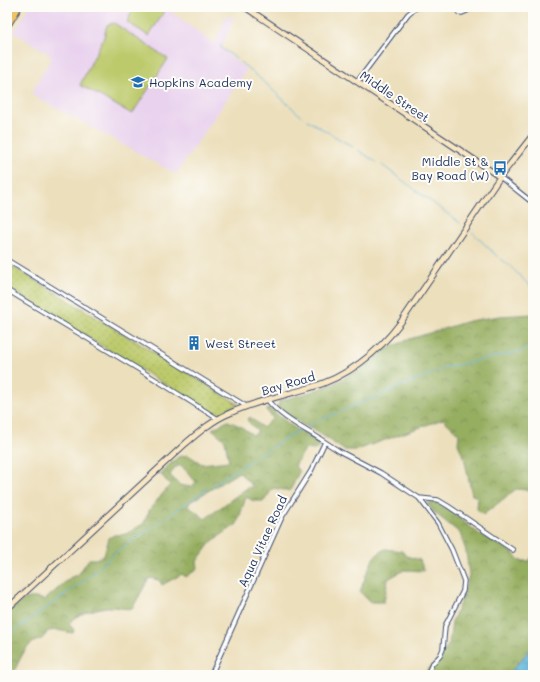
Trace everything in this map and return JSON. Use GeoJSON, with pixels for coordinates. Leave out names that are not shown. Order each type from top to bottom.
{"type":"FeatureCollection","features":[{"type":"Feature","properties":{"kind":"highway"},"geometry":{"type":"LineString","coordinates":[[7,25],[18,7]]}},
{"type":"Feature","properties":{"kind":"main road","name":"Middle Street"},"geometry":{"type":"LineString","coordinates":[[245,7],[254,9],[357,82],[500,177]]}},
{"type":"Feature","properties":{"kind":"main road","name":"Bay Road"},"geometry":{"type":"LineString","coordinates":[[7,609],[198,433],[218,419],[246,406],[328,381],[354,367],[382,345],[416,301],[500,177],[533,136]]}},
{"type":"Feature","properties":{"kind":"street"},"geometry":{"type":"LineString","coordinates":[[357,82],[408,14],[418,7]]}},
{"type":"Feature","properties":{"kind":"street"},"geometry":{"type":"LineString","coordinates":[[456,7],[457,11],[462,14],[468,7]]}},
{"type":"Feature","properties":{"kind":"street","name":"Middle Street"},"geometry":{"type":"LineString","coordinates":[[500,177],[533,203]]}},
{"type":"Feature","properties":{"kind":"street"},"geometry":{"type":"LineString","coordinates":[[7,260],[246,406]]}},
{"type":"Feature","properties":{"kind":"street"},"geometry":{"type":"LineString","coordinates":[[7,290],[144,372],[218,419]]}},
{"type":"Feature","properties":{"kind":"street"},"geometry":{"type":"LineString","coordinates":[[267,399],[271,406],[339,451],[381,473],[419,498],[438,523],[452,550],[464,581],[463,591],[445,626],[443,649],[440,656],[432,664],[427,675]]}},
{"type":"Feature","properties":{"kind":"street","name":"Aqua Vitae Road"},"geometry":{"type":"LineString","coordinates":[[211,675],[282,517],[311,471],[326,442]]}},
{"type":"Feature","properties":{"kind":"street"},"geometry":{"type":"LineString","coordinates":[[419,498],[438,500],[513,550]]}},
{"type":"Feature","properties":{"kind":"shaded area","name":"Hopkins Academy"},"geometry":{"type":"Polygon","coordinates":[[[29,7],[165,7],[214,44],[227,15],[234,19],[221,49],[247,70],[176,174],[31,94],[52,56],[14,32],[29,7]]]}},
{"type":"Feature","properties":{"kind":"green space"},"geometry":{"type":"Polygon","coordinates":[[[134,7],[160,7],[165,10],[149,36],[127,22],[134,7]]]}},
{"type":"Feature","properties":{"kind":"green space"},"geometry":{"type":"Polygon","coordinates":[[[114,23],[168,59],[132,114],[80,85],[104,37],[107,25],[114,23]]]}},
{"type":"Feature","properties":{"kind":"green space"},"geometry":{"type":"Polygon","coordinates":[[[7,263],[238,404],[217,416],[7,288],[7,263]]]}},
{"type":"Feature","properties":{"kind":"green space"},"geometry":{"type":"Polygon","coordinates":[[[533,314],[533,495],[527,490],[516,489],[483,515],[477,509],[478,497],[472,495],[464,457],[458,444],[459,434],[443,419],[357,450],[344,450],[278,408],[279,401],[333,384],[364,367],[384,350],[410,339],[469,321],[500,316],[533,314]]]}},
{"type":"Feature","properties":{"kind":"green space"},"geometry":{"type":"Polygon","coordinates":[[[269,408],[293,427],[322,444],[315,450],[305,449],[295,466],[299,472],[290,491],[273,488],[264,501],[254,501],[246,497],[237,524],[211,542],[197,561],[198,568],[186,577],[182,574],[162,585],[159,580],[149,578],[132,609],[106,607],[96,609],[85,612],[72,620],[69,624],[74,630],[73,633],[57,630],[48,631],[41,639],[28,646],[12,675],[7,675],[7,613],[20,602],[28,598],[45,600],[71,577],[78,575],[89,559],[96,559],[104,556],[109,538],[114,535],[127,534],[144,523],[150,509],[170,485],[160,473],[178,457],[188,455],[202,464],[229,461],[225,440],[212,429],[228,421],[240,426],[253,435],[258,432],[247,420],[250,417],[263,428],[273,418],[266,410],[269,408]],[[181,465],[174,468],[170,475],[179,485],[191,487],[196,482],[181,465]],[[239,472],[190,502],[188,506],[205,519],[247,488],[253,487],[239,472]]]}},
{"type":"Feature","properties":{"kind":"green space"},"geometry":{"type":"Polygon","coordinates":[[[427,503],[437,503],[449,510],[478,533],[512,552],[520,561],[529,561],[533,556],[533,646],[508,675],[427,675],[427,670],[435,663],[449,644],[452,622],[463,596],[469,575],[466,551],[460,533],[435,513],[427,503]]]}},
{"type":"Feature","properties":{"kind":"green space"},"geometry":{"type":"Polygon","coordinates":[[[385,549],[402,551],[406,556],[420,560],[424,571],[404,570],[388,579],[384,602],[370,602],[360,592],[374,557],[385,549]]]}},
{"type":"Feature","properties":{"kind":"water"},"geometry":{"type":"Polygon","coordinates":[[[533,646],[533,675],[508,675],[533,646]]]}},
{"type":"Feature","properties":{"kind":"waterway"},"geometry":{"type":"LineString","coordinates":[[221,45],[221,48],[236,58]]}},
{"type":"Feature","properties":{"kind":"waterway"},"geometry":{"type":"LineString","coordinates":[[240,62],[301,116]]}},
{"type":"Feature","properties":{"kind":"waterway"},"geometry":{"type":"LineString","coordinates":[[307,120],[353,147]]}},
{"type":"Feature","properties":{"kind":"waterway"},"geometry":{"type":"LineString","coordinates":[[358,150],[376,162]]}},
{"type":"Feature","properties":{"kind":"waterway"},"geometry":{"type":"LineString","coordinates":[[382,165],[460,223]]}},
{"type":"Feature","properties":{"kind":"waterway"},"geometry":{"type":"LineString","coordinates":[[472,232],[533,289]]}},
{"type":"Feature","properties":{"kind":"waterway"},"geometry":{"type":"LineString","coordinates":[[308,425],[447,367],[514,353],[533,347]]}},
{"type":"Feature","properties":{"kind":"waterway"},"geometry":{"type":"LineString","coordinates":[[7,636],[84,581],[116,552],[229,474],[299,430]]}},
{"type":"Feature","properties":{"kind":"place","name":"Hopkins Academy"},"geometry":{"type":"Point","coordinates":[138,82]}},
{"type":"Feature","properties":{"kind":"place","name":"Middle St & Bay Road (W)"},"geometry":{"type":"Point","coordinates":[500,168]}},
{"type":"Feature","properties":{"kind":"place","name":"West Street"},"geometry":{"type":"Point","coordinates":[194,343]}}]}
